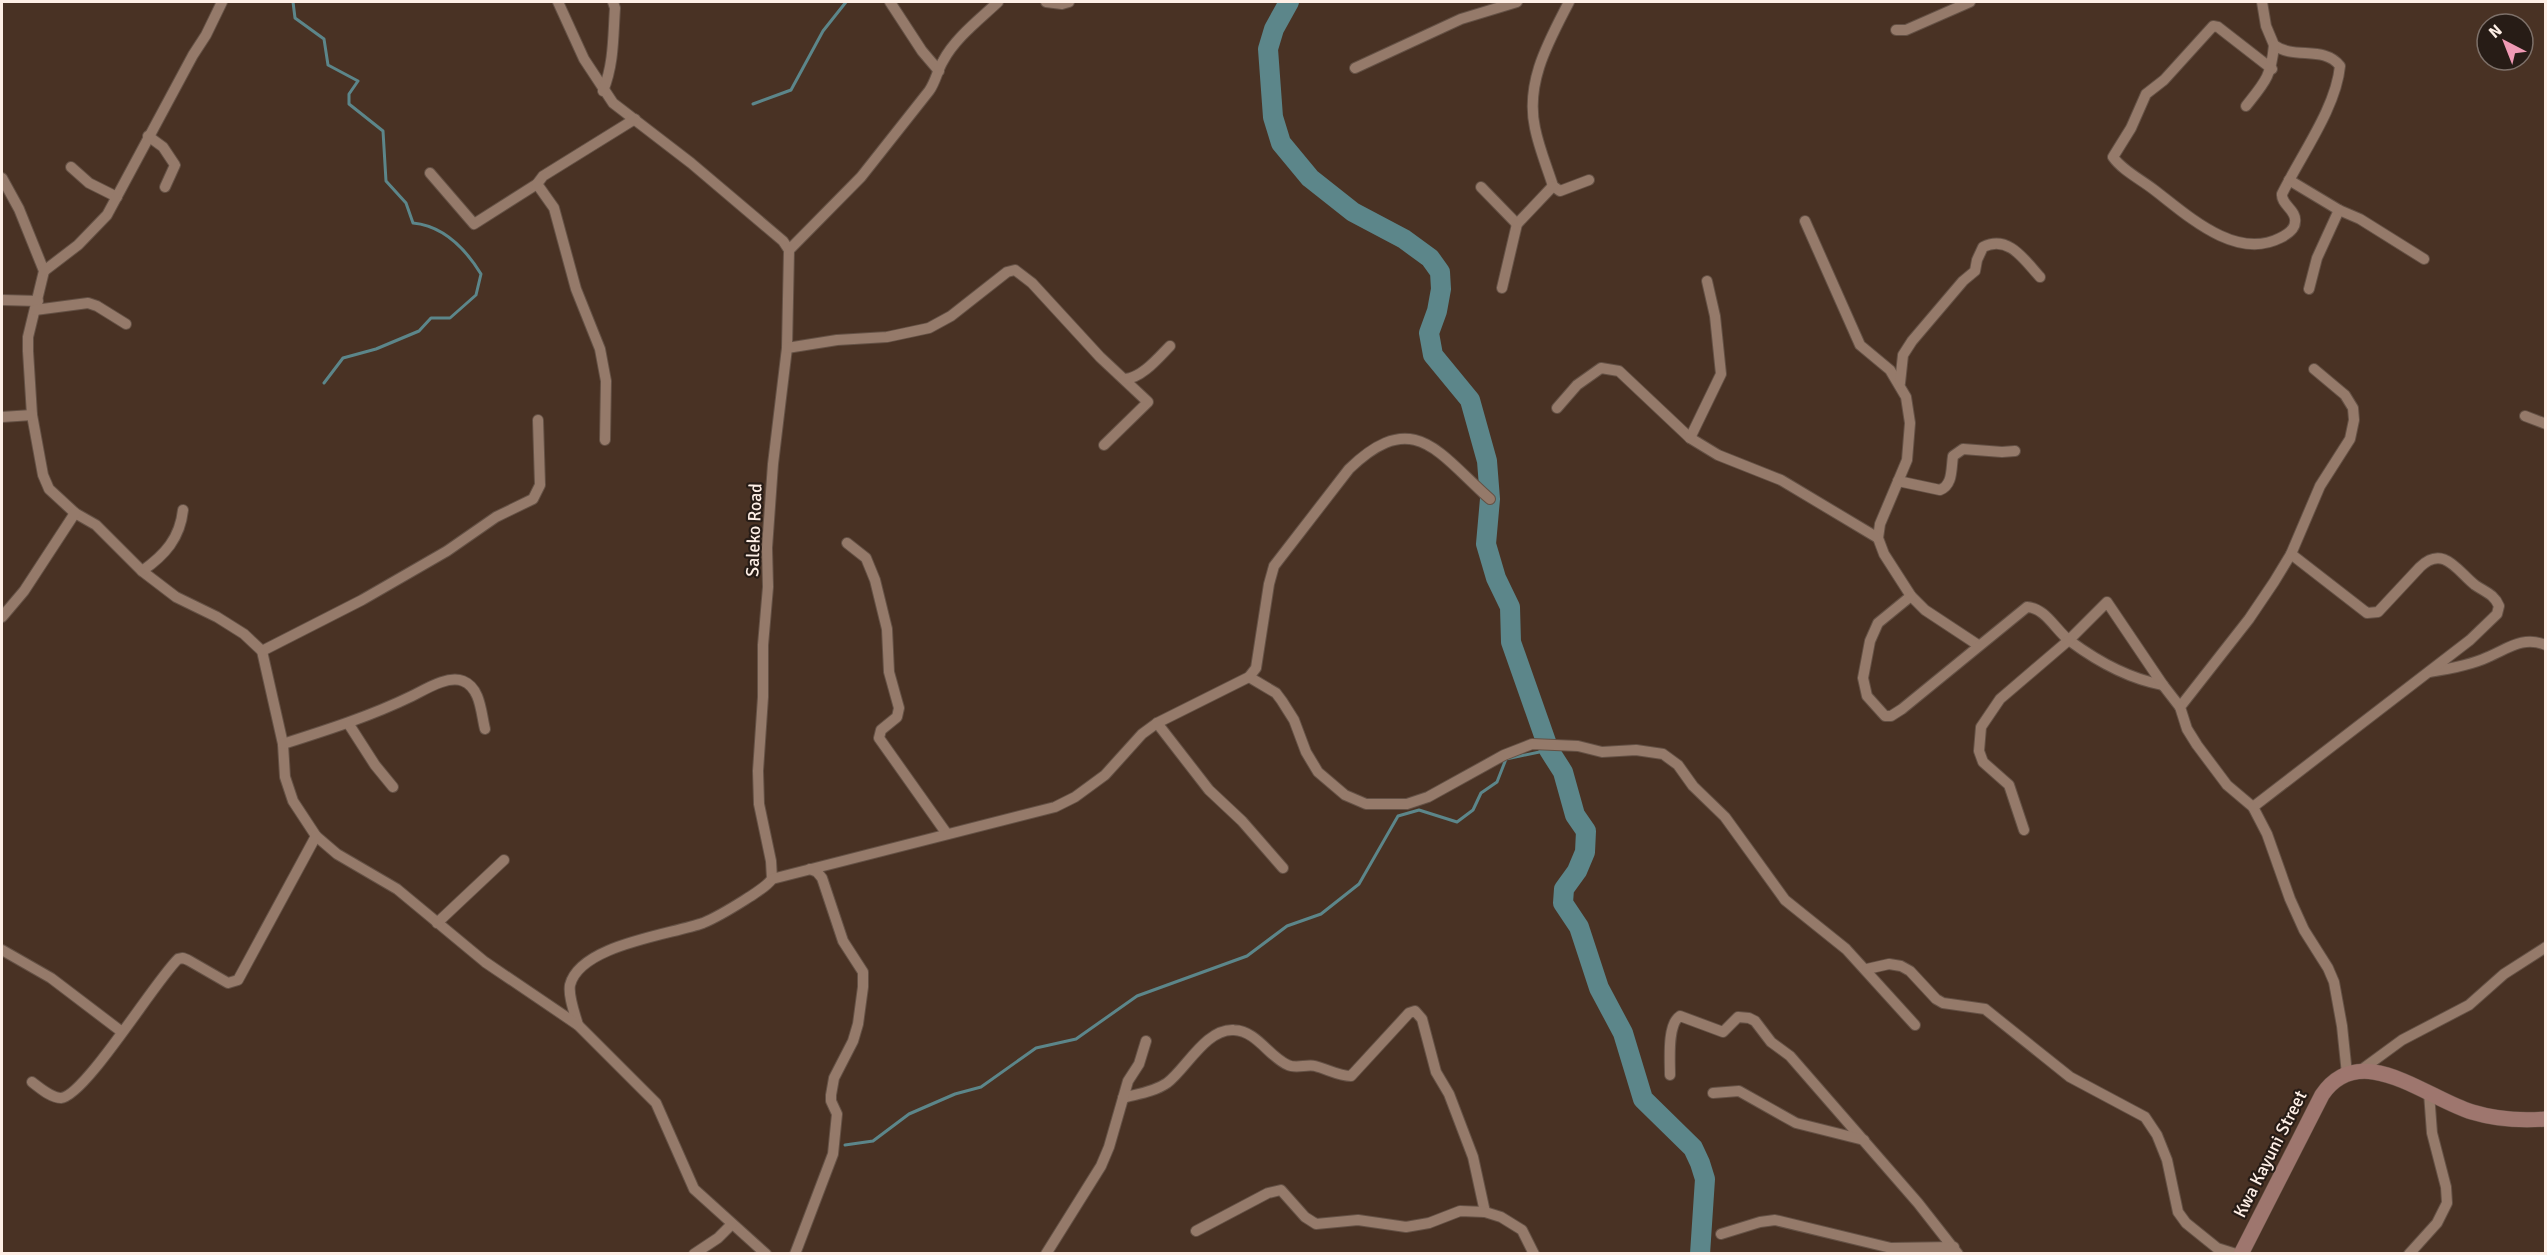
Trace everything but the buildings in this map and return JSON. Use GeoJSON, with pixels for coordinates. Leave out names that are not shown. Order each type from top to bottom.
{"type":"FeatureCollection","features":[{"type":"Feature","properties":{"kind":"street"},"geometry":{"type":"LineString","coordinates":[[222,2],[117,197],[94,231],[45,271],[28,338],[32,415],[43,475],[49,489],[75,513],[96,525],[142,572],[176,597],[218,617],[244,634],[262,651],[283,744],[285,777],[293,801],[316,836],[337,854],[397,889],[485,962],[578,1025],[656,1103],[679,1152],[688,1180],[694,1189],[766,1254]]}},
{"type":"Feature","properties":{"kind":"street"},"geometry":{"type":"LineString","coordinates":[[558,2],[584,59],[613,103],[691,163],[783,241],[789,250],[861,177],[929,91],[950,51],[999,2]]}},
{"type":"Feature","properties":{"kind":"street"},"geometry":{"type":"LineString","coordinates":[[603,91],[613,50],[615,8],[613,2]]}},
{"type":"Feature","properties":{"kind":"street"},"geometry":{"type":"LineString","coordinates":[[890,2],[922,51],[939,71]]}},
{"type":"Feature","properties":{"kind":"street"},"geometry":{"type":"LineString","coordinates":[[1046,2],[1062,4],[1069,2]]}},
{"type":"Feature","properties":{"kind":"street"},"geometry":{"type":"LineString","coordinates":[[1355,68],[1461,19],[1517,2]]}},
{"type":"Feature","properties":{"kind":"street"},"geometry":{"type":"LineString","coordinates":[[1569,2],[1538,66],[1534,85],[1535,128],[1553,186],[1560,191],[1588,180]]}},
{"type":"Feature","properties":{"kind":"street"},"geometry":{"type":"LineString","coordinates":[[1896,30],[1906,30],[1971,2]]}},
{"type":"Feature","properties":{"kind":"street"},"geometry":{"type":"LineString","coordinates":[[2246,106],[2272,69],[2274,45],[2266,26],[2262,2]]}},
{"type":"Feature","properties":{"kind":"street"},"geometry":{"type":"LineString","coordinates":[[2272,69],[2218,27],[2213,26],[2164,80],[2146,94],[2131,128],[2113,157],[2196,221],[2219,235],[2253,244],[2271,242],[2293,228],[2295,217],[2282,198],[2326,110],[2339,79],[2340,66],[2336,60],[2326,55],[2287,52],[2274,45]]}},
{"type":"Feature","properties":{"kind":"street"},"geometry":{"type":"LineString","coordinates":[[430,173],[474,224],[537,184],[543,176],[634,119]]}},
{"type":"Feature","properties":{"kind":"street"},"geometry":{"type":"LineString","coordinates":[[148,136],[163,147],[175,165],[165,187]]}},
{"type":"Feature","properties":{"kind":"street"},"geometry":{"type":"LineString","coordinates":[[71,167],[89,183],[117,197]]}},
{"type":"Feature","properties":{"kind":"street"},"geometry":{"type":"LineString","coordinates":[[2,178],[19,209],[45,271]]}},
{"type":"Feature","properties":{"kind":"street"},"geometry":{"type":"LineString","coordinates":[[2289,180],[2339,210],[2360,219],[2424,259]]}},
{"type":"Feature","properties":{"kind":"street"},"geometry":{"type":"LineString","coordinates":[[537,184],[557,216],[576,289],[600,349],[606,381],[606,440]]}},
{"type":"Feature","properties":{"kind":"street"},"geometry":{"type":"LineString","coordinates":[[1502,288],[1517,224],[1553,186]]}},
{"type":"Feature","properties":{"kind":"street"},"geometry":{"type":"LineString","coordinates":[[1481,188],[1517,224]]}},
{"type":"Feature","properties":{"kind":"street"},"geometry":{"type":"LineString","coordinates":[[2309,289],[2317,258],[2339,210]]}},
{"type":"Feature","properties":{"kind":"street"},"geometry":{"type":"LineString","coordinates":[[1805,220],[1860,345],[1890,370],[1900,383],[1906,397],[1910,423],[1907,460],[1880,524],[1878,538],[1884,554],[1911,596],[1925,610],[1978,645]]}},
{"type":"Feature","properties":{"kind":"street"},"geometry":{"type":"LineString","coordinates":[[1900,383],[1903,355],[1923,327],[1963,281],[1975,271],[1983,248],[1994,244],[2011,247],[2040,277]]}},
{"type":"Feature","properties":{"kind":"street","name":"Saleko Road"},"geometry":{"type":"LineString","coordinates":[[772,879],[771,861],[759,804],[758,771],[763,697],[763,645],[768,587],[767,548],[773,464],[787,348],[789,250]]}},
{"type":"Feature","properties":{"kind":"street"},"geometry":{"type":"LineString","coordinates":[[787,348],[837,340],[887,337],[929,328],[951,316],[1007,272],[1015,270],[1032,283],[1100,357],[1148,402],[1104,445]]}},
{"type":"Feature","properties":{"kind":"street"},"geometry":{"type":"LineString","coordinates":[[1690,438],[1721,374],[1715,316],[1707,280]]}},
{"type":"Feature","properties":{"kind":"street"},"geometry":{"type":"LineString","coordinates":[[2,300],[36,305],[88,303],[126,324]]}},
{"type":"Feature","properties":{"kind":"street"},"geometry":{"type":"LineString","coordinates":[[1125,379],[1131,379],[1140,373],[1170,346]]}},
{"type":"Feature","properties":{"kind":"street"},"geometry":{"type":"LineString","coordinates":[[1557,408],[1577,385],[1601,368],[1619,371],[1690,438],[1718,455],[1781,480],[1878,538]]}},
{"type":"Feature","properties":{"kind":"street"},"geometry":{"type":"LineString","coordinates":[[2180,707],[2248,619],[2291,554],[2320,486],[2350,439],[2354,420],[2353,408],[2345,395],[2314,369]]}},
{"type":"Feature","properties":{"kind":"street"},"geometry":{"type":"LineString","coordinates":[[2,417],[32,415]]}},
{"type":"Feature","properties":{"kind":"street"},"geometry":{"type":"LineString","coordinates":[[2525,416],[2546,424]]}},
{"type":"Feature","properties":{"kind":"street"},"geometry":{"type":"LineString","coordinates":[[262,651],[362,600],[447,551],[496,517],[533,499],[540,485],[538,420]]}},
{"type":"Feature","properties":{"kind":"street"},"geometry":{"type":"LineString","coordinates":[[578,1025],[569,988],[573,975],[579,968],[610,949],[700,924],[720,916],[772,879],[1054,807],[1075,797],[1105,776],[1142,734],[1157,723],[1249,677],[1256,668],[1274,566],[1335,484],[1371,449],[1382,443],[1407,438],[1429,444],[1443,454],[1490,499]]}},
{"type":"Feature","properties":{"kind":"street"},"geometry":{"type":"LineString","coordinates":[[1898,481],[1940,490],[1946,488],[1950,480],[1953,456],[1963,449],[2015,451]]}},
{"type":"Feature","properties":{"kind":"street"},"geometry":{"type":"LineString","coordinates":[[142,572],[165,552],[175,538],[181,526],[183,510]]}},
{"type":"Feature","properties":{"kind":"street"},"geometry":{"type":"LineString","coordinates":[[2,617],[24,591],[75,513]]}},
{"type":"Feature","properties":{"kind":"street"},"geometry":{"type":"LineString","coordinates":[[847,543],[866,558],[875,580],[887,629],[889,672],[899,708],[897,717],[881,730],[879,738],[947,834]]}},
{"type":"Feature","properties":{"kind":"street"},"geometry":{"type":"LineString","coordinates":[[2253,807],[2470,640],[2497,614],[2499,606],[2490,593],[2467,578],[2456,564],[2435,558],[2426,561],[2379,612],[2367,613],[2291,554]]}},
{"type":"Feature","properties":{"kind":"street"},"geometry":{"type":"LineString","coordinates":[[1911,596],[1878,623],[1870,641],[1863,678],[1868,696],[1885,716],[1891,716],[1902,709],[2027,607],[2041,612],[2069,640],[2125,674],[2163,685]]}},
{"type":"Feature","properties":{"kind":"street"},"geometry":{"type":"LineString","coordinates":[[2024,830],[2008,785],[1983,762],[1979,751],[1981,727],[2000,699],[2069,640],[2107,602],[2180,707],[2187,729],[2197,745],[2227,785],[2253,807],[2267,834],[2290,900],[2304,930],[2334,982],[2354,1072]]}},
{"type":"Feature","properties":{"kind":"street"},"geometry":{"type":"LineString","coordinates":[[2429,672],[2488,657],[2526,640],[2546,645]]}},
{"type":"Feature","properties":{"kind":"street"},"geometry":{"type":"LineString","coordinates":[[1249,677],[1276,693],[1282,701],[1294,720],[1305,752],[1318,772],[1345,795],[1366,804],[1407,804],[1428,797],[1504,755],[1532,744],[1558,744],[1602,752],[1648,750],[1670,757],[1693,786],[1725,818],[1785,900],[1825,930],[1867,969],[1915,1025]]}},
{"type":"Feature","properties":{"kind":"street"},"geometry":{"type":"LineString","coordinates":[[283,744],[387,708],[435,684],[462,680],[476,693],[485,729]]}},
{"type":"Feature","properties":{"kind":"street"},"geometry":{"type":"LineString","coordinates":[[348,723],[375,765],[393,787]]}},
{"type":"Feature","properties":{"kind":"street"},"geometry":{"type":"LineString","coordinates":[[1157,723],[1209,790],[1242,821],[1283,868]]}},
{"type":"Feature","properties":{"kind":"street"},"geometry":{"type":"LineString","coordinates":[[32,1082],[53,1096],[62,1098],[69,1094],[97,1065],[178,959],[188,960],[228,983],[238,980],[316,836]]}},
{"type":"Feature","properties":{"kind":"street"},"geometry":{"type":"LineString","coordinates":[[437,923],[504,860]]}},
{"type":"Feature","properties":{"kind":"street"},"geometry":{"type":"LineString","coordinates":[[795,1254],[833,1154],[837,1114],[831,1101],[831,1095],[834,1078],[853,1041],[858,1024],[863,972],[843,941],[822,878],[810,869]]}},
{"type":"Feature","properties":{"kind":"street"},"geometry":{"type":"LineString","coordinates":[[2354,1072],[2402,1040],[2469,1005],[2504,974],[2546,947]]}},
{"type":"Feature","properties":{"kind":"street"},"geometry":{"type":"LineString","coordinates":[[2,950],[58,983],[122,1032]]}},
{"type":"Feature","properties":{"kind":"street"},"geometry":{"type":"LineString","coordinates":[[1867,969],[1888,964],[1901,966],[1910,971],[1943,1004],[1985,1009],[2070,1077],[2145,1117],[2157,1135],[2167,1160],[2178,1212],[2186,1223],[2217,1248],[2236,1254]]}},
{"type":"Feature","properties":{"kind":"street"},"geometry":{"type":"LineString","coordinates":[[1123,1098],[1165,1085],[1182,1069],[1192,1054],[1219,1034],[1233,1029],[1260,1042],[1287,1065],[1314,1066],[1351,1076],[1409,1013],[1415,1011],[1422,1019],[1429,1036],[1436,1072],[1449,1094],[1473,1157],[1485,1212]]}},
{"type":"Feature","properties":{"kind":"street"},"geometry":{"type":"LineString","coordinates":[[1670,1075],[1672,1025],[1676,1018],[1680,1016],[1723,1032],[1738,1017],[1749,1018],[1772,1042],[1790,1056],[1956,1250]]}},
{"type":"Feature","properties":{"kind":"street"},"geometry":{"type":"LineString","coordinates":[[1046,1254],[1101,1166],[1109,1147],[1128,1081],[1142,1057],[1146,1041]]}},
{"type":"Feature","properties":{"kind":"street"},"geometry":{"type":"LineString","coordinates":[[2354,1072],[2392,1076],[2480,1114],[2498,1118],[2546,1119]]}},
{"type":"Feature","properties":{"kind":"street","name":"Kwa Kayuni Street"},"geometry":{"type":"LineString","coordinates":[[2241,1254],[2322,1095],[2333,1082],[2354,1072]]}},
{"type":"Feature","properties":{"kind":"street"},"geometry":{"type":"LineString","coordinates":[[1713,1093],[1739,1091],[1796,1123],[1864,1140]]}},
{"type":"Feature","properties":{"kind":"street"},"geometry":{"type":"LineString","coordinates":[[2409,1254],[2437,1223],[2447,1203],[2446,1187],[2432,1133],[2429,1093]]}},
{"type":"Feature","properties":{"kind":"street"},"geometry":{"type":"LineString","coordinates":[[1196,1232],[1275,1190],[1286,1193],[1305,1217],[1316,1224],[1358,1220],[1406,1227],[1418,1226],[1460,1211],[1485,1212],[1507,1220],[1522,1230],[1534,1254]]}},
{"type":"Feature","properties":{"kind":"street"},"geometry":{"type":"LineString","coordinates":[[1720,1234],[1775,1220],[1891,1248],[1956,1250]]}},
{"type":"Feature","properties":{"kind":"street"},"geometry":{"type":"LineString","coordinates":[[694,1254],[732,1224]]}},
{"type":"Feature","properties":{"kind":"waterway"},"geometry":{"type":"LineString","coordinates":[[293,2],[295,18],[324,39],[328,65],[358,81],[349,94],[349,104],[383,131],[386,181],[406,203],[413,223],[434,229],[453,240],[468,255],[481,274],[476,295],[450,318],[431,318],[419,331],[376,349],[343,358],[324,383]]}},
{"type":"Feature","properties":{"kind":"waterway"},"geometry":{"type":"LineString","coordinates":[[753,104],[791,90],[823,31],[846,2]]}},
{"type":"Feature","properties":{"kind":"waterway"},"geometry":{"type":"LineString","coordinates":[[1289,2],[1274,29],[1268,49],[1273,117],[1281,143],[1310,178],[1353,212],[1404,239],[1430,258],[1440,272],[1441,289],[1437,311],[1429,333],[1433,355],[1470,400],[1487,461],[1490,499],[1486,544],[1496,578],[1510,607],[1511,642],[1549,750],[1563,772],[1575,815],[1586,831],[1585,852],[1577,871],[1564,889],[1563,903],[1579,927],[1599,988],[1623,1033],[1643,1099],[1693,1148],[1700,1163],[1705,1179],[1700,1254]]}},
{"type":"Feature","properties":{"kind":"waterway"},"geometry":{"type":"LineString","coordinates":[[845,1145],[873,1141],[909,1114],[955,1094],[981,1087],[1036,1048],[1076,1039],[1137,996],[1247,956],[1287,926],[1321,914],[1359,884],[1398,816],[1419,810],[1457,822],[1473,810],[1481,793],[1497,782],[1506,759],[1549,750]]}}]}
